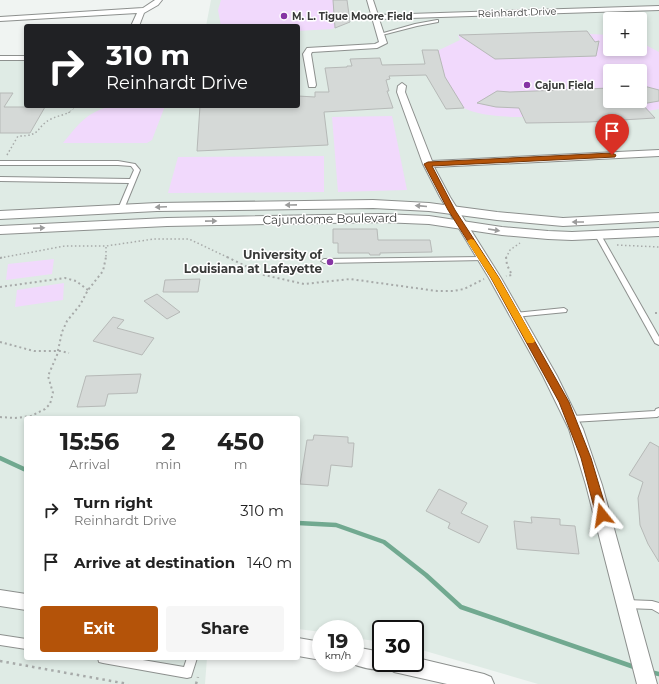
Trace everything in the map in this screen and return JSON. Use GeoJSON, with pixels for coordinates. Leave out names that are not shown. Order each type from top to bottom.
{"type":"FeatureCollection","features":[{"type":"Feature","properties":{"kind":"street"},"geometry":{"type":"LineString","coordinates":[[0,19],[143,10],[156,4],[158,0]]}},
{"type":"Feature","properties":{"kind":"street"},"geometry":{"type":"LineString","coordinates":[[312,85],[307,54],[310,50],[377,46],[384,42],[370,0]]}},
{"type":"Feature","properties":{"kind":"street","name":"Reinhardt Drive"},"geometry":{"type":"LineString","coordinates":[[375,17],[659,8]]}},
{"type":"Feature","properties":{"kind":"street"},"geometry":{"type":"LineString","coordinates":[[136,24],[143,10]]}},
{"type":"Feature","properties":{"kind":"street"},"geometry":{"type":"LineString","coordinates":[[0,58],[24,58]]}},
{"type":"Feature","properties":{"kind":"street"},"geometry":{"type":"LineString","coordinates":[[402,86],[401,92],[428,164],[451,210],[495,278],[550,376],[572,419],[594,485],[648,684]]}},
{"type":"Feature","properties":{"kind":"street"},"geometry":{"type":"LineString","coordinates":[[428,164],[659,153]]}},
{"type":"Feature","properties":{"kind":"street","name":"Cajundome Boulevard"},"geometry":{"type":"LineString","coordinates":[[0,215],[121,209],[372,204],[410,205],[497,216],[563,222],[659,218]]}},
{"type":"Feature","properties":{"kind":"street","name":"Cajundome Boulevard"},"geometry":{"type":"LineString","coordinates":[[0,230],[152,222],[381,218],[429,220],[525,234],[572,236],[659,232]]}},
{"type":"Feature","properties":{"kind":"street"},"geometry":{"type":"LineString","coordinates":[[598,235],[597,227],[659,221]]}},
{"type":"Feature","properties":{"kind":"street"},"geometry":{"type":"LineString","coordinates":[[0,598],[24,602]]}},
{"type":"Feature","properties":{"kind":"street"},"geometry":{"type":"LineString","coordinates":[[300,647],[312,649]]}},
{"type":"Feature","properties":{"kind":"street"},"geometry":{"type":"LineString","coordinates":[[424,669],[484,684]]}},
{"type":"Feature","properties":{"kind":"lane"},"geometry":{"type":"LineString","coordinates":[[382,34],[408,28],[425,22],[437,21]]}},
{"type":"Feature","properties":{"kind":"lane"},"geometry":{"type":"LineString","coordinates":[[1,163],[118,163],[132,165],[137,170],[121,209]]}},
{"type":"Feature","properties":{"kind":"lane"},"geometry":{"type":"LineString","coordinates":[[0,179],[133,180]]}},
{"type":"Feature","properties":{"kind":"lane"},"geometry":{"type":"LineString","coordinates":[[598,235],[659,343]]}},
{"type":"Feature","properties":{"kind":"lane"},"geometry":{"type":"LineString","coordinates":[[324,261],[482,259]]}},
{"type":"Feature","properties":{"kind":"lane"},"geometry":{"type":"LineString","coordinates":[[515,315],[564,310]]}},
{"type":"Feature","properties":{"kind":"lane"},"geometry":{"type":"LineString","coordinates":[[572,419],[657,414],[659,411]]}},
{"type":"Feature","properties":{"kind":"lane"},"geometry":{"type":"LineString","coordinates":[[626,604],[652,605],[659,608]]}},
{"type":"Feature","properties":{"kind":"lane"},"geometry":{"type":"LineString","coordinates":[[0,640],[24,644]]}},
{"type":"Feature","properties":{"kind":"lane"},"geometry":{"type":"LineString","coordinates":[[114,660],[187,673],[191,660]]}},
{"type":"Feature","properties":{"kind":"path"},"geometry":{"type":"LineString","coordinates":[[1,163],[18,136],[30,136],[37,132],[50,119],[69,113],[75,108]]}},
{"type":"Feature","properties":{"kind":"path"},"geometry":{"type":"LineString","coordinates":[[32,416],[41,412],[48,406],[53,397],[48,376],[58,351],[62,332],[67,321],[80,305],[88,290],[96,281],[105,266],[106,246]]}},
{"type":"Feature","properties":{"kind":"path"},"geometry":{"type":"LineString","coordinates":[[0,287],[66,278],[76,281],[88,290]]}},
{"type":"Feature","properties":{"kind":"path"},"geometry":{"type":"LineString","coordinates":[[0,342],[34,351],[58,351],[69,353]]}},
{"type":"Feature","properties":{"kind":"path"},"geometry":{"type":"LineString","coordinates":[[0,417],[24,418]]}},
{"type":"Feature","properties":{"kind":"path"},"geometry":{"type":"LineString","coordinates":[[0,660],[128,684]]}},
{"type":"Feature","properties":{"kind":"shaded area","name":"University of Louisiana at Lafayette"},"geometry":{"type":"Polygon","coordinates":[[[211,0],[659,0],[659,684],[538,684],[424,651],[424,620],[372,620],[372,641],[364,639],[364,620],[312,620],[312,631],[300,629],[300,416],[24,416],[24,660],[207,660],[205,684],[0,684],[0,61],[24,61],[24,108],[300,108],[300,24],[206,24],[211,0]]]}},
{"type":"Feature","properties":{"kind":"shaded area","name":"M. L. Tigue Moore Field"},"geometry":{"type":"Polygon","coordinates":[[[221,0],[347,0],[350,22],[332,29],[300,31],[300,24],[221,24],[218,10],[221,0]]]}},
{"type":"Feature","properties":{"kind":"shaded area","name":"Cajun Field"},"geometry":{"type":"Polygon","coordinates":[[[587,31],[590,34],[603,35],[603,56],[647,56],[647,46],[659,52],[659,109],[648,111],[655,118],[589,122],[526,123],[523,117],[506,117],[466,109],[458,105],[452,99],[435,52],[460,40],[458,35],[587,31]]]}},
{"type":"Feature","properties":{"kind":"shaded area"},"geometry":{"type":"Polygon","coordinates":[[[164,108],[152,140],[147,143],[63,143],[89,115],[103,109],[164,108]]]}},
{"type":"Feature","properties":{"kind":"shaded area"},"geometry":{"type":"Polygon","coordinates":[[[392,116],[407,190],[338,192],[332,117],[392,116]]]}},
{"type":"Feature","properties":{"kind":"shaded area"},"geometry":{"type":"Polygon","coordinates":[[[324,156],[324,192],[168,193],[178,157],[324,156]]]}},
{"type":"Feature","properties":{"kind":"shaded area"},"geometry":{"type":"Polygon","coordinates":[[[54,259],[52,274],[6,280],[8,264],[54,259]]]}},
{"type":"Feature","properties":{"kind":"shaded area"},"geometry":{"type":"Polygon","coordinates":[[[64,283],[63,300],[15,307],[17,290],[64,283]]]}},
{"type":"Feature","properties":{"kind":"building"},"geometry":{"type":"Polygon","coordinates":[[[333,0],[347,0],[350,22],[335,28],[333,0]]]}},
{"type":"Feature","properties":{"kind":"building"},"geometry":{"type":"Polygon","coordinates":[[[587,31],[595,42],[599,41],[596,56],[495,59],[459,35],[587,31]]]}},
{"type":"Feature","properties":{"kind":"building"},"geometry":{"type":"Polygon","coordinates":[[[422,50],[438,50],[445,77],[464,108],[446,109],[426,75],[389,76],[390,79],[386,80],[389,91],[387,91],[393,108],[324,112],[328,145],[197,151],[200,108],[300,108],[300,96],[315,97],[315,92],[329,92],[325,68],[352,66],[350,59],[380,58],[382,65],[425,64],[422,50]]]}},
{"type":"Feature","properties":{"kind":"building"},"geometry":{"type":"Polygon","coordinates":[[[647,87],[659,90],[659,101],[647,103],[647,87]]]}},
{"type":"Feature","properties":{"kind":"building"},"geometry":{"type":"Polygon","coordinates":[[[603,88],[603,108],[646,108],[655,118],[589,122],[526,123],[519,108],[496,107],[477,103],[497,91],[510,92],[603,88]]]}},
{"type":"Feature","properties":{"kind":"building"},"geometry":{"type":"Polygon","coordinates":[[[0,93],[13,93],[4,107],[44,108],[30,133],[0,133],[0,93]]]}},
{"type":"Feature","properties":{"kind":"building"},"geometry":{"type":"Polygon","coordinates":[[[333,229],[377,229],[378,240],[430,240],[432,252],[380,253],[380,255],[370,255],[369,253],[338,253],[338,243],[333,243],[333,229]]]}},
{"type":"Feature","properties":{"kind":"building"},"geometry":{"type":"Polygon","coordinates":[[[200,279],[198,292],[163,292],[165,280],[200,279]]]}},
{"type":"Feature","properties":{"kind":"building"},"geometry":{"type":"Polygon","coordinates":[[[157,294],[180,312],[167,319],[144,301],[157,294]]]}},
{"type":"Feature","properties":{"kind":"building"},"geometry":{"type":"Polygon","coordinates":[[[113,317],[124,320],[117,328],[154,338],[142,355],[93,341],[113,317]]]}},
{"type":"Feature","properties":{"kind":"building"},"geometry":{"type":"Polygon","coordinates":[[[141,374],[137,393],[108,394],[105,406],[77,407],[86,376],[141,374]]]}},
{"type":"Feature","properties":{"kind":"building"},"geometry":{"type":"Polygon","coordinates":[[[314,435],[348,437],[348,443],[354,443],[352,467],[331,465],[328,486],[300,484],[307,440],[313,440],[314,435]]]}},
{"type":"Feature","properties":{"kind":"building"},"geometry":{"type":"Polygon","coordinates":[[[650,442],[659,447],[659,562],[648,544],[640,525],[638,498],[643,482],[629,475],[650,442]]]}},
{"type":"Feature","properties":{"kind":"building"},"geometry":{"type":"Polygon","coordinates":[[[439,489],[467,503],[461,513],[488,526],[479,543],[448,528],[450,523],[426,511],[439,489]]]}},
{"type":"Feature","properties":{"kind":"building"},"geometry":{"type":"Polygon","coordinates":[[[531,517],[560,519],[560,525],[575,526],[579,554],[517,549],[514,521],[532,523],[531,517]]]}},
{"type":"Feature","properties":{"kind":"waterway"},"geometry":{"type":"LineString","coordinates":[[0,458],[24,469]]}},
{"type":"Feature","properties":{"kind":"waterway"},"geometry":{"type":"LineString","coordinates":[[300,523],[336,525],[384,542],[426,575],[461,607],[637,668]]}},
{"type":"Feature","properties":{"kind":"waterway"},"geometry":{"type":"LineString","coordinates":[[650,672],[659,674]]}},
{"type":"Feature","properties":{"kind":"slow traffic"},"geometry":{"type":"LineString","coordinates":[[471,241],[495,278],[530,341]]}},
{"type":"Feature","properties":{"kind":"place","name":"M. L. Tigue Moore Field"},"geometry":{"type":"Point","coordinates":[284,16]}},
{"type":"Feature","properties":{"kind":"place","name":"Cajun Field"},"geometry":{"type":"Point","coordinates":[527,85]}},
{"type":"Feature","properties":{"kind":"place","name":"University of Louisiana at Lafayette"},"geometry":{"type":"Point","coordinates":[330,262]}},
{"type":"Feature","properties":{"kind":"route"},"geometry":{"type":"LineString","coordinates":[[602,515],[586,458],[576,429],[564,402],[495,278],[451,210],[428,164],[612,155]]}}]}
